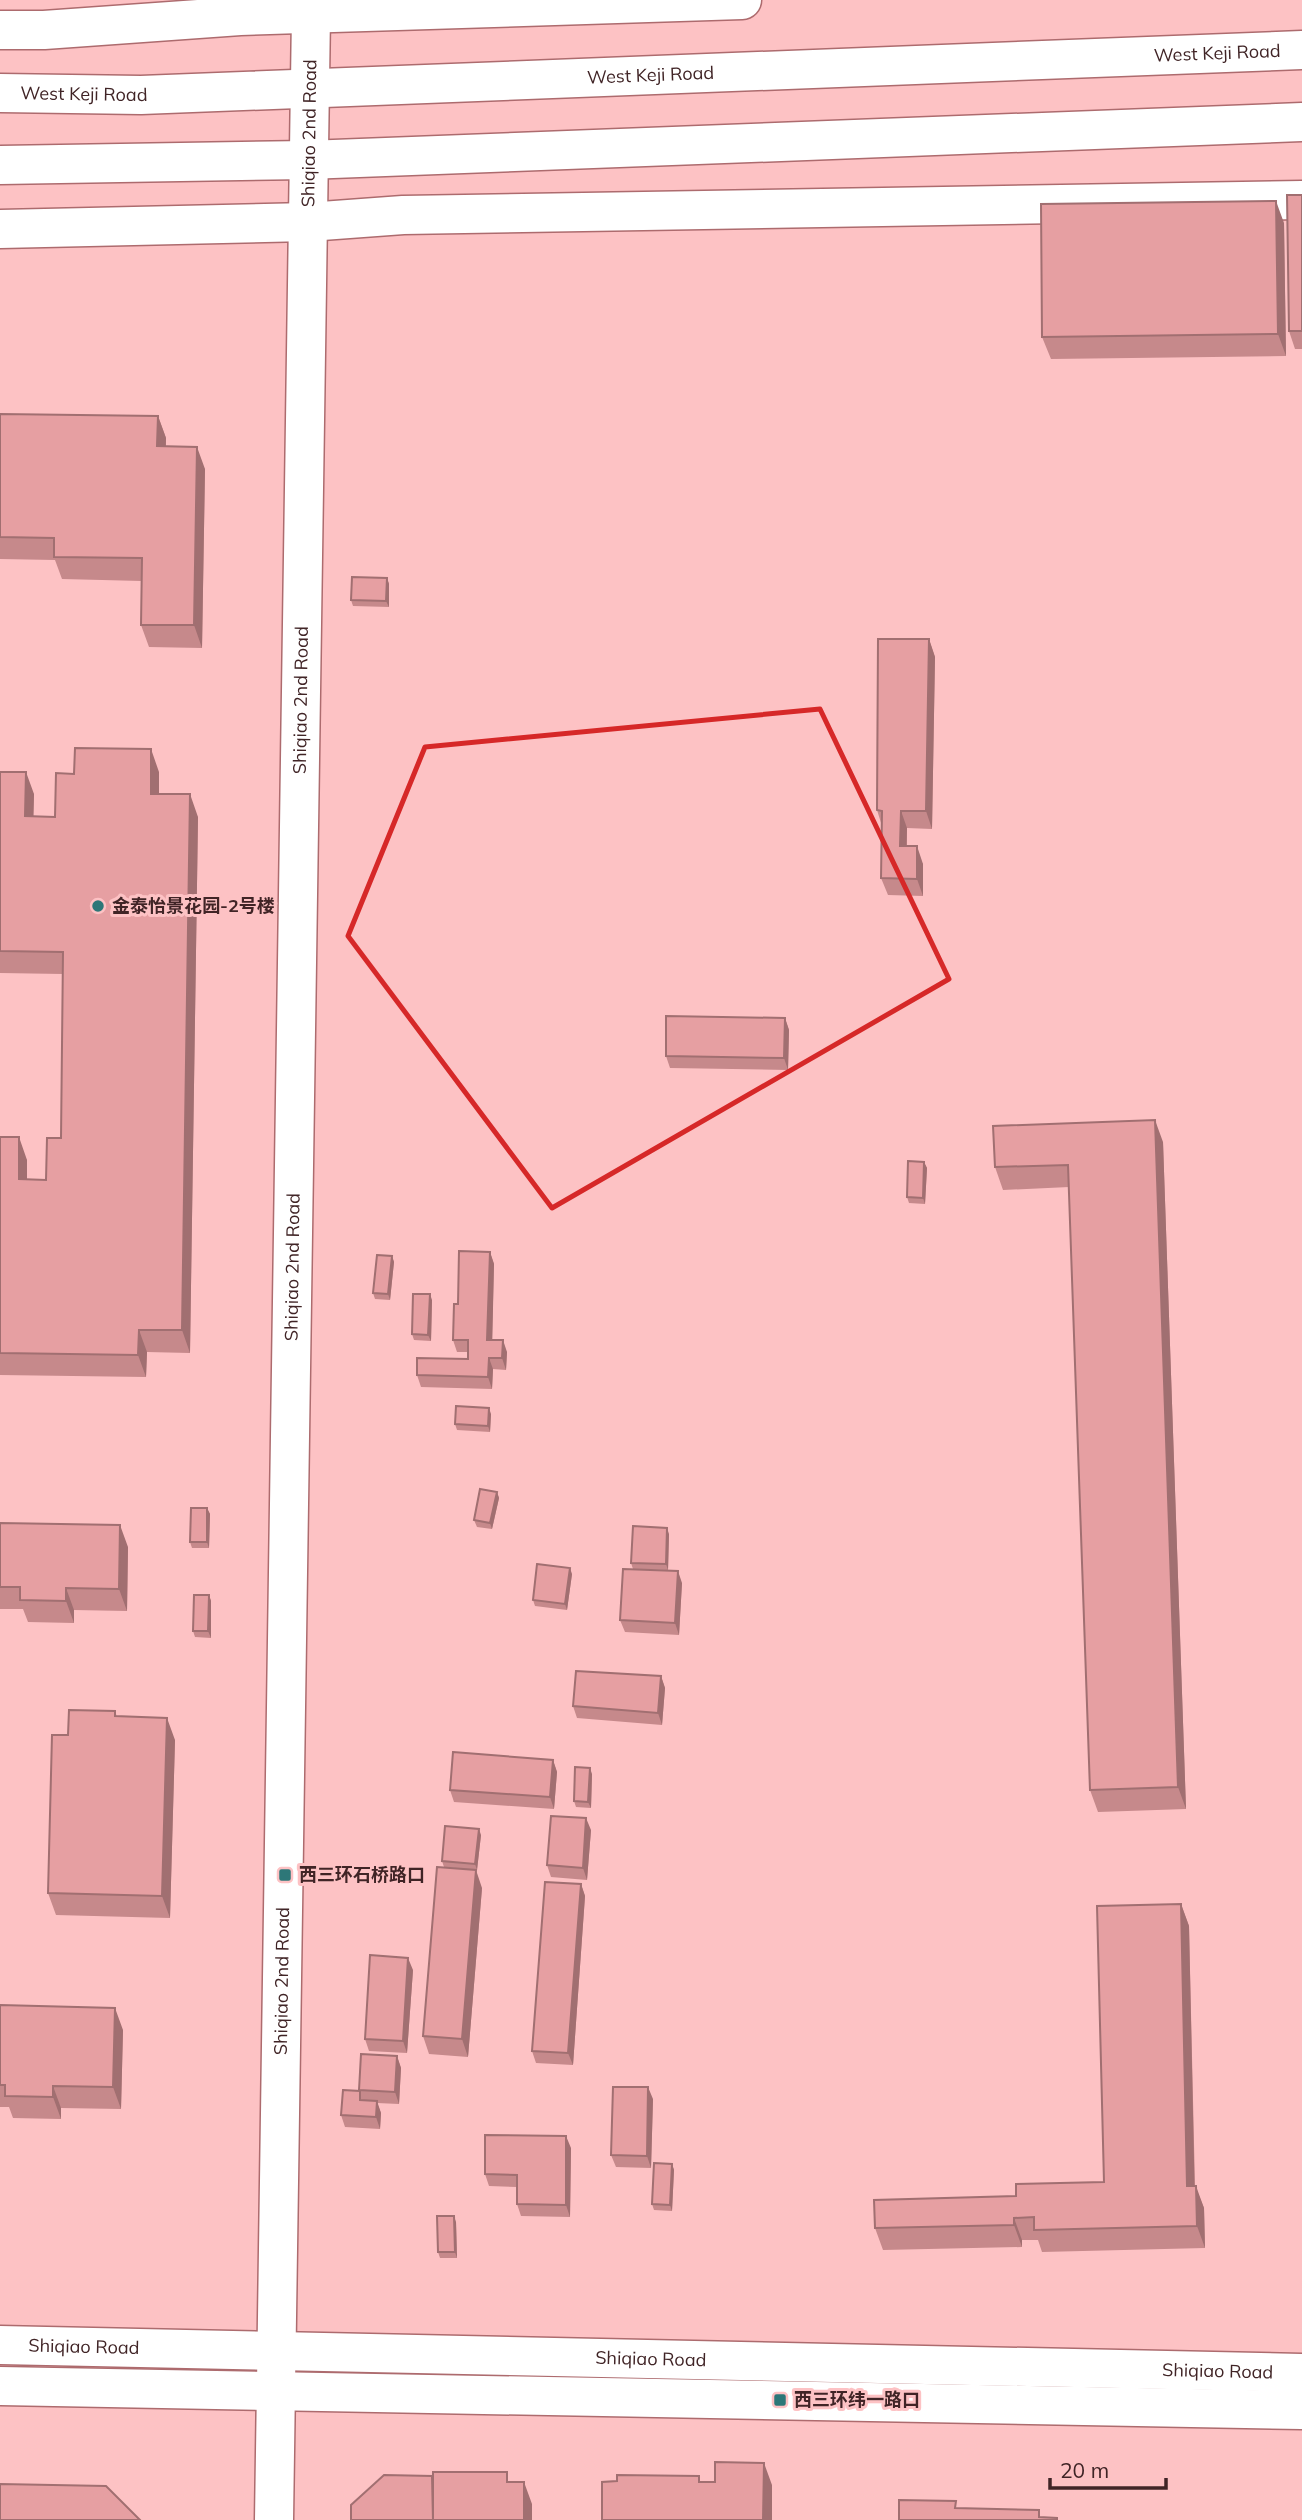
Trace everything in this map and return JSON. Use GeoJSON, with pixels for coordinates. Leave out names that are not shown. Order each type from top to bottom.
{"type":"FeatureCollection","features":[{"type":"Feature","properties":{"kind":"street"},"geometry":{"type":"LineString","coordinates":[[0,30],[44,30],[240,16],[742,0]]}},
{"type":"Feature","properties":{"kind":"street","name":"Shiqiao 2nd Road"},"geometry":{"type":"LineString","coordinates":[[274,2520],[311,14]]}},
{"type":"Feature","properties":{"kind":"street","name":"West Keji Road"},"geometry":{"type":"LineString","coordinates":[[0,93],[141,95],[1302,50]]}},
{"type":"Feature","properties":{"kind":"street"},"geometry":{"type":"LineString","coordinates":[[0,165],[307,160],[1302,122]]}},
{"type":"Feature","properties":{"kind":"street"},"geometry":{"type":"LineString","coordinates":[[0,229],[308,222],[403,215],[1302,200]]}},
{"type":"Feature","properties":{"kind":"street","name":"Shiqiao Road"},"geometry":{"type":"LineString","coordinates":[[0,2345],[1302,2372]]}},
{"type":"Feature","properties":{"kind":"street"},"geometry":{"type":"LineString","coordinates":[[0,2386],[1302,2410]]}},
{"type":"Feature","properties":{"kind":"highlighted area"},"geometry":{"type":"Polygon","coordinates":[[[820,709],[949,979],[552,1208],[348,936],[425,747],[820,709]]]}},
{"type":"Feature","properties":{"kind":"building"},"geometry":{"type":"Polygon","coordinates":[[[1287,195],[1302,195],[1302,331],[1289,331],[1287,195]]]}},
{"type":"Feature","properties":{"kind":"building"},"geometry":{"type":"Polygon","coordinates":[[[1276,201],[1278,334],[1042,337],[1041,204],[1276,201]]]}},
{"type":"Feature","properties":{"kind":"building"},"geometry":{"type":"Polygon","coordinates":[[[0,414],[158,416],[157,446],[197,447],[194,625],[141,625],[142,558],[54,557],[54,538],[0,537],[0,414]]]}},
{"type":"Feature","properties":{"kind":"building"},"geometry":{"type":"Polygon","coordinates":[[[352,577],[387,578],[386,601],[351,600],[352,577]]]}},
{"type":"Feature","properties":{"kind":"building"},"geometry":{"type":"Polygon","coordinates":[[[878,639],[929,639],[926,811],[901,811],[900,846],[917,846],[917,879],[881,878],[882,811],[877,810],[878,639]]]}},
{"type":"Feature","properties":{"kind":"building"},"geometry":{"type":"Polygon","coordinates":[[[75,748],[151,749],[151,794],[190,794],[182,1330],[139,1330],[138,1355],[0,1353],[0,1137],[19,1137],[19,1179],[46,1180],[47,1138],[61,1138],[63,952],[0,951],[0,772],[26,772],[25,816],[55,817],[56,773],[74,774],[75,748]]]}},
{"type":"Feature","properties":{"kind":"building"},"geometry":{"type":"Polygon","coordinates":[[[666,1016],[785,1018],[784,1058],[666,1056],[666,1016]]]}},
{"type":"Feature","properties":{"kind":"building"},"geometry":{"type":"Polygon","coordinates":[[[1155,1120],[1178,1787],[1090,1790],[1068,1165],[995,1167],[993,1126],[1155,1120]]]}},
{"type":"Feature","properties":{"kind":"building"},"geometry":{"type":"Polygon","coordinates":[[[908,1161],[924,1162],[923,1198],[907,1197],[908,1161]]]}},
{"type":"Feature","properties":{"kind":"building"},"geometry":{"type":"Polygon","coordinates":[[[459,1251],[490,1252],[487,1340],[503,1340],[502,1358],[489,1358],[488,1377],[417,1375],[417,1358],[468,1359],[468,1340],[453,1340],[454,1304],[458,1304],[459,1251]]]}},
{"type":"Feature","properties":{"kind":"building"},"geometry":{"type":"Polygon","coordinates":[[[377,1255],[392,1256],[388,1294],[373,1293],[377,1255]]]}},
{"type":"Feature","properties":{"kind":"building"},"geometry":{"type":"Polygon","coordinates":[[[413,1294],[430,1294],[428,1335],[412,1334],[413,1294]]]}},
{"type":"Feature","properties":{"kind":"building"},"geometry":{"type":"Polygon","coordinates":[[[456,1406],[489,1408],[488,1426],[455,1424],[456,1406]]]}},
{"type":"Feature","properties":{"kind":"building"},"geometry":{"type":"Polygon","coordinates":[[[480,1489],[497,1492],[490,1523],[474,1520],[480,1489]]]}},
{"type":"Feature","properties":{"kind":"building"},"geometry":{"type":"Polygon","coordinates":[[[191,1508],[207,1508],[207,1542],[190,1542],[191,1508]]]}},
{"type":"Feature","properties":{"kind":"building"},"geometry":{"type":"Polygon","coordinates":[[[0,1523],[120,1525],[119,1589],[66,1588],[66,1601],[20,1600],[20,1587],[0,1587],[0,1523]]]}},
{"type":"Feature","properties":{"kind":"building"},"geometry":{"type":"Polygon","coordinates":[[[633,1526],[667,1528],[666,1564],[631,1563],[633,1526]]]}},
{"type":"Feature","properties":{"kind":"building"},"geometry":{"type":"Polygon","coordinates":[[[537,1564],[570,1568],[565,1604],[533,1600],[537,1564]]]}},
{"type":"Feature","properties":{"kind":"building"},"geometry":{"type":"Polygon","coordinates":[[[623,1569],[678,1571],[675,1623],[620,1620],[623,1569]]]}},
{"type":"Feature","properties":{"kind":"building"},"geometry":{"type":"Polygon","coordinates":[[[194,1595],[209,1595],[208,1631],[193,1631],[194,1595]]]}},
{"type":"Feature","properties":{"kind":"building"},"geometry":{"type":"Polygon","coordinates":[[[576,1671],[661,1676],[658,1713],[573,1706],[576,1671]]]}},
{"type":"Feature","properties":{"kind":"building"},"geometry":{"type":"Polygon","coordinates":[[[69,1710],[115,1711],[115,1716],[167,1718],[162,1896],[48,1893],[52,1735],[68,1735],[69,1710]]]}},
{"type":"Feature","properties":{"kind":"building"},"geometry":{"type":"Polygon","coordinates":[[[453,1752],[553,1760],[550,1797],[450,1790],[453,1752]]]}},
{"type":"Feature","properties":{"kind":"building"},"geometry":{"type":"Polygon","coordinates":[[[575,1767],[590,1768],[588,1802],[574,1801],[575,1767]]]}},
{"type":"Feature","properties":{"kind":"building"},"geometry":{"type":"Polygon","coordinates":[[[551,1816],[586,1818],[583,1868],[547,1865],[551,1816]]]}},
{"type":"Feature","properties":{"kind":"building"},"geometry":{"type":"Polygon","coordinates":[[[445,1826],[479,1829],[475,1864],[442,1861],[445,1826]]]}},
{"type":"Feature","properties":{"kind":"building"},"geometry":{"type":"Polygon","coordinates":[[[437,1867],[476,1870],[462,2039],[423,2036],[437,1867]]]}},
{"type":"Feature","properties":{"kind":"building"},"geometry":{"type":"Polygon","coordinates":[[[545,1882],[581,1884],[568,2053],[532,2051],[545,1882]]]}},
{"type":"Feature","properties":{"kind":"building"},"geometry":{"type":"Polygon","coordinates":[[[1181,1904],[1187,2186],[1196,2186],[1197,2226],[1034,2230],[1034,2217],[1014,2218],[1014,2225],[875,2228],[874,2200],[1016,2196],[1016,2184],[1104,2182],[1097,1906],[1181,1904]]]}},
{"type":"Feature","properties":{"kind":"building"},"geometry":{"type":"Polygon","coordinates":[[[370,1955],[408,1958],[403,2041],[365,2039],[370,1955]]]}},
{"type":"Feature","properties":{"kind":"building"},"geometry":{"type":"Polygon","coordinates":[[[0,2005],[115,2008],[113,2087],[53,2086],[53,2097],[5,2096],[5,2085],[0,2085],[0,2005]]]}},
{"type":"Feature","properties":{"kind":"building"},"geometry":{"type":"Polygon","coordinates":[[[361,2054],[397,2056],[395,2092],[359,2090],[361,2054]]]}},
{"type":"Feature","properties":{"kind":"building"},"geometry":{"type":"Polygon","coordinates":[[[613,2087],[648,2087],[647,2156],[611,2155],[613,2087]]]}},
{"type":"Feature","properties":{"kind":"building"},"geometry":{"type":"Polygon","coordinates":[[[343,2090],[360,2091],[360,2100],[377,2101],[376,2117],[341,2115],[343,2090]]]}},
{"type":"Feature","properties":{"kind":"building"},"geometry":{"type":"Polygon","coordinates":[[[485,2135],[566,2136],[566,2205],[517,2204],[517,2175],[485,2174],[485,2135]]]}},
{"type":"Feature","properties":{"kind":"building"},"geometry":{"type":"Polygon","coordinates":[[[654,2163],[672,2164],[670,2205],[652,2204],[654,2163]]]}},
{"type":"Feature","properties":{"kind":"building"},"geometry":{"type":"Polygon","coordinates":[[[437,2216],[454,2216],[455,2252],[438,2252],[437,2216]]]}},
{"type":"Feature","properties":{"kind":"building"},"geometry":{"type":"Polygon","coordinates":[[[715,2462],[764,2463],[763,2520],[602,2520],[602,2482],[617,2481],[617,2475],[699,2476],[699,2482],[715,2482],[715,2462]]]}},
{"type":"Feature","properties":{"kind":"building"},"geometry":{"type":"Polygon","coordinates":[[[433,2472],[507,2472],[507,2482],[524,2482],[524,2520],[433,2520],[433,2472]]]}},
{"type":"Feature","properties":{"kind":"building"},"geometry":{"type":"Polygon","coordinates":[[[384,2475],[432,2476],[433,2520],[351,2520],[351,2505],[384,2475]]]}},
{"type":"Feature","properties":{"kind":"building"},"geometry":{"type":"Polygon","coordinates":[[[0,2484],[106,2486],[140,2520],[0,2520],[0,2484]]]}},
{"type":"Feature","properties":{"kind":"building"},"geometry":{"type":"Polygon","coordinates":[[[899,2500],[956,2501],[955,2508],[1039,2510],[1039,2517],[1057,2520],[899,2520],[899,2500]]]}},
{"type":"Feature","properties":{"kind":"place","name":"金泰怡景花园-2号楼"},"geometry":{"type":"Point","coordinates":[98,906]}},
{"type":"Feature","properties":{"kind":"place","name":"西三环石桥路口"},"geometry":{"type":"Point","coordinates":[285,1875]}},
{"type":"Feature","properties":{"kind":"place","name":"西三环纬一路口"},"geometry":{"type":"Point","coordinates":[780,2400]}}]}
